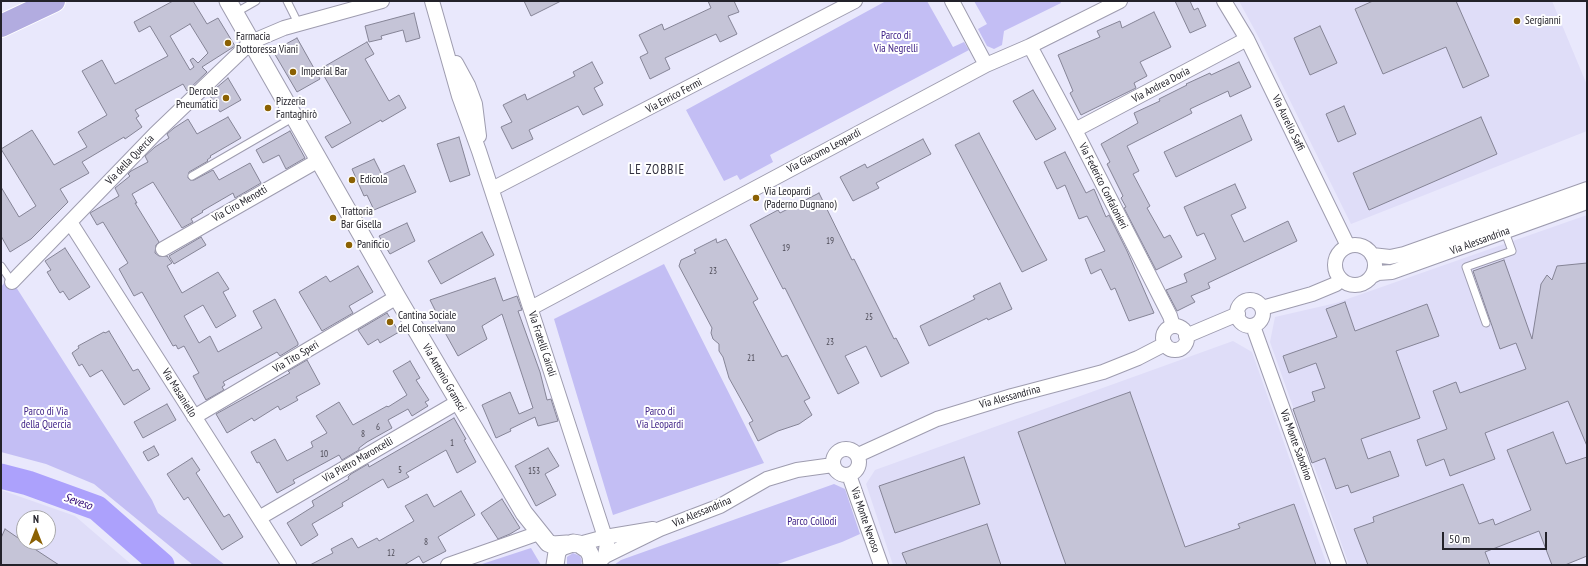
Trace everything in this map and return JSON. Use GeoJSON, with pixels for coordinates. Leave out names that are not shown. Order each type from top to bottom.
{"type":"FeatureCollection","features":[{"type":"Feature","properties":{"kind":"highway"},"geometry":{"type":"LineString","coordinates":[[1,26],[54,1]]}},
{"type":"Feature","properties":{"kind":"street","name":"Via della Quercia"},"geometry":{"type":"LineString","coordinates":[[12,282],[188,101],[251,42],[269,33],[298,23],[382,1]]}},
{"type":"Feature","properties":{"kind":"street","name":"Via Fratelli Cairoli"},"geometry":{"type":"LineString","coordinates":[[432,1],[459,96],[492,190],[605,537],[607,544],[598,562]]}},
{"type":"Feature","properties":{"kind":"street","name":"Via Enrico Fermi"},"geometry":{"type":"LineString","coordinates":[[492,190],[855,1]]}},
{"type":"Feature","properties":{"kind":"street"},"geometry":{"type":"LineString","coordinates":[[952,1],[986,65]]}},
{"type":"Feature","properties":{"kind":"street","name":"Via Giacomo Leopardi"},"geometry":{"type":"LineString","coordinates":[[531,308],[986,65],[1030,46],[1120,1]]}},
{"type":"Feature","properties":{"kind":"street","name":"Via Aurelio Saffi"},"geometry":{"type":"LineString","coordinates":[[1224,1],[1247,39],[1348,246]]}},
{"type":"Feature","properties":{"kind":"street","name":"Via Antonio Gramsci"},"geometry":{"type":"LineString","coordinates":[[231,7],[397,297],[555,565]]}},
{"type":"Feature","properties":{"kind":"street","name":"Via Andrea Doria"},"geometry":{"type":"LineString","coordinates":[[1075,130],[1247,39]]}},
{"type":"Feature","properties":{"kind":"street","name":"Via Federico Confalonieri"},"geometry":{"type":"LineString","coordinates":[[1030,46],[1075,130],[1170,316],[1173,326]]}},
{"type":"Feature","properties":{"kind":"street","name":"Via Ciro Menotti"},"geometry":{"type":"LineString","coordinates":[[162,249],[318,160]]}},
{"type":"Feature","properties":{"kind":"street","name":"Via Alessandrina"},"geometry":{"type":"LineString","coordinates":[[1372,255],[1390,257],[1404,254],[1587,188]]}},
{"type":"Feature","properties":{"kind":"street","name":"Via Alessandrina"},"geometry":{"type":"LineString","coordinates":[[1372,276],[1378,273],[1392,272],[1587,202]]}},
{"type":"Feature","properties":{"kind":"street","name":"Via Masaniello"},"geometry":{"type":"LineString","coordinates":[[70,222],[289,565]]}},
{"type":"Feature","properties":{"kind":"street"},"geometry":{"type":"LineString","coordinates":[[1348,246],[1361,246],[1372,255],[1375,265],[1372,276],[1368,280],[1357,285],[1351,285],[1340,280],[1336,274],[1335,261],[1337,255],[1348,246]]}},
{"type":"Feature","properties":{"kind":"street"},"geometry":{"type":"LineString","coordinates":[[1262,308],[1312,294],[1336,284],[1340,280]]}},
{"type":"Feature","properties":{"kind":"street","name":"Via Tito Speri"},"geometry":{"type":"LineString","coordinates":[[194,417],[397,297]]}},
{"type":"Feature","properties":{"kind":"street"},"geometry":{"type":"LineString","coordinates":[[1249,301],[1257,302],[1262,308],[1263,313],[1261,321],[1254,326],[1249,326],[1241,322],[1238,314],[1242,304],[1249,301]]}},
{"type":"Feature","properties":{"kind":"street"},"geometry":{"type":"LineString","coordinates":[[1186,336],[1238,314]]}},
{"type":"Feature","properties":{"kind":"street"},"geometry":{"type":"LineString","coordinates":[[1173,326],[1180,327],[1186,336],[1185,344],[1179,349],[1171,350],[1165,344],[1164,333],[1173,326]]}},
{"type":"Feature","properties":{"kind":"street","name":"Via Monte Sabotino"},"geometry":{"type":"LineString","coordinates":[[1254,326],[1339,565]]}},
{"type":"Feature","properties":{"kind":"street","name":"Via Alessandrina"},"geometry":{"type":"LineString","coordinates":[[858,455],[944,417],[1012,396],[1102,372],[1138,358],[1165,344]]}},
{"type":"Feature","properties":{"kind":"street","name":"Via Pietro Maroncelli"},"geometry":{"type":"LineString","coordinates":[[259,518],[458,402]]}},
{"type":"Feature","properties":{"kind":"street"},"geometry":{"type":"LineString","coordinates":[[841,450],[850,450],[858,455],[860,463],[859,467],[849,475],[841,475],[833,465],[835,456],[841,450]]}},
{"type":"Feature","properties":{"kind":"street","name":"Via Alessandrina"},"geometry":{"type":"LineString","coordinates":[[598,562],[660,529],[715,508],[753,487],[781,474],[797,470],[833,465]]}},
{"type":"Feature","properties":{"kind":"street","name":"Via Monte Nevoso"},"geometry":{"type":"LineString","coordinates":[[849,475],[881,565]]}},
{"type":"Feature","properties":{"kind":"street","name":"Via Alessandrina"},"geometry":{"type":"LineString","coordinates":[[573,544],[605,537],[660,529]]}},
{"type":"Feature","properties":{"kind":"street","name":"Via Antonio Gramsci"},"geometry":{"type":"LineString","coordinates":[[536,534],[553,545],[573,544]]}},
{"type":"Feature","properties":{"kind":"street"},"geometry":{"type":"LineString","coordinates":[[449,565],[536,534]]}},
{"type":"Feature","properties":{"kind":"street"},"geometry":{"type":"LineString","coordinates":[[555,565],[557,552],[573,544],[588,550],[591,556],[598,562]]}},
{"type":"Feature","properties":{"kind":"lane"},"geometry":{"type":"LineString","coordinates":[[231,7],[256,1]]}},
{"type":"Feature","properties":{"kind":"lane"},"geometry":{"type":"LineString","coordinates":[[288,1],[298,23]]}},
{"type":"Feature","properties":{"kind":"lane"},"geometry":{"type":"LineString","coordinates":[[192,176],[294,117]]}},
{"type":"Feature","properties":{"kind":"lane"},"geometry":{"type":"LineString","coordinates":[[1486,323],[1466,267],[1512,251],[1505,232]]}},
{"type":"Feature","properties":{"kind":"lane"},"geometry":{"type":"LineString","coordinates":[[1,266],[12,282]]}},
{"type":"Feature","properties":{"kind":"shaded area"},"geometry":{"type":"Polygon","coordinates":[[[1239,1],[1552,1],[1587,85],[1587,131],[1351,224],[1259,38],[1239,1]]]}},
{"type":"Feature","properties":{"kind":"shaded area"},"geometry":{"type":"Polygon","coordinates":[[[1587,215],[1587,556],[1565,565],[1349,565],[1270,342],[1275,317],[1336,303],[1587,215]]]}},
{"type":"Feature","properties":{"kind":"shaded area"},"geometry":{"type":"Polygon","coordinates":[[[1233,341],[1252,352],[1327,565],[893,565],[866,484],[875,470],[1233,341]]]}},
{"type":"Feature","properties":{"kind":"shaded area"},"geometry":{"type":"Polygon","coordinates":[[[1,490],[75,516],[132,565],[1,565],[1,490]]]}},
{"type":"Feature","properties":{"kind":"green space","name":"Parco di Via Negrelli"},"geometry":{"type":"Polygon","coordinates":[[[886,1],[927,1],[953,47],[964,42],[969,50],[770,155],[773,162],[740,180],[737,175],[724,181],[686,110],[886,1]]]}},
{"type":"Feature","properties":{"kind":"green space"},"geometry":{"type":"Polygon","coordinates":[[[974,1],[1060,1],[1061,3],[1004,31],[1002,45],[994,49],[987,46],[978,29],[987,24],[974,1]]]}},
{"type":"Feature","properties":{"kind":"green space","name":"Parco di Via Leopardi"},"geometry":{"type":"Polygon","coordinates":[[[664,264],[764,463],[613,515],[554,319],[664,264]]]}},
{"type":"Feature","properties":{"kind":"green space","name":"Parco di Via della Quercia"},"geometry":{"type":"Polygon","coordinates":[[[5,282],[16,287],[152,500],[158,513],[225,565],[193,565],[94,484],[46,464],[1,452],[1,287],[5,282]]]}},
{"type":"Feature","properties":{"kind":"green space","name":"Parco Collodi"},"geometry":{"type":"Polygon","coordinates":[[[834,484],[845,489],[860,534],[842,542],[775,565],[614,565],[621,560],[834,484]]]}},
{"type":"Feature","properties":{"kind":"green space"},"geometry":{"type":"Polygon","coordinates":[[[531,548],[541,565],[479,565],[531,548]]]}},
{"type":"Feature","properties":{"kind":"green space"},"geometry":{"type":"Polygon","coordinates":[[[573,553],[580,556],[582,561],[581,565],[567,565],[567,557],[573,553]]]}},
{"type":"Feature","properties":{"kind":"building"},"geometry":{"type":"Polygon","coordinates":[[[173,1],[193,1],[207,24],[218,18],[235,46],[202,67],[207,72],[187,91],[183,84],[135,110],[139,116],[136,118],[142,127],[125,139],[124,137],[82,162],[89,173],[60,189],[68,202],[31,239],[10,252],[1,236],[1,187],[19,217],[36,206],[1,149],[32,130],[54,165],[87,147],[78,132],[107,115],[82,71],[102,60],[115,84],[168,56],[150,26],[139,32],[134,22],[173,1]],[[190,24],[170,36],[190,70],[194,67],[190,60],[193,58],[198,63],[208,53],[190,24]]]}},
{"type":"Feature","properties":{"kind":"building"},"geometry":{"type":"Polygon","coordinates":[[[524,1],[561,1],[531,16],[524,1]]]}},
{"type":"Feature","properties":{"kind":"building"},"geometry":{"type":"Polygon","coordinates":[[[708,1],[734,1],[739,12],[728,16],[737,34],[720,42],[716,34],[665,58],[670,69],[650,79],[640,57],[648,53],[639,35],[662,24],[664,30],[711,8],[708,1]]]}},
{"type":"Feature","properties":{"kind":"building"},"geometry":{"type":"Polygon","coordinates":[[[1175,1],[1190,1],[1194,10],[1198,8],[1206,26],[1190,33],[1175,1]]]}},
{"type":"Feature","properties":{"kind":"building"},"geometry":{"type":"Polygon","coordinates":[[[1373,1],[1456,1],[1489,76],[1463,88],[1446,47],[1383,74],[1355,9],[1373,1]]]}},
{"type":"Feature","properties":{"kind":"building"},"geometry":{"type":"Polygon","coordinates":[[[1154,12],[1171,47],[1140,62],[1147,76],[1134,83],[1136,88],[1081,115],[1070,93],[1073,91],[1058,55],[1100,37],[1097,31],[1120,21],[1122,28],[1154,12]]]}},
{"type":"Feature","properties":{"kind":"building"},"geometry":{"type":"Polygon","coordinates":[[[414,13],[420,38],[406,42],[403,30],[381,36],[382,39],[369,42],[365,26],[414,13]]]}},
{"type":"Feature","properties":{"kind":"building"},"geometry":{"type":"Polygon","coordinates":[[[1320,26],[1337,63],[1310,75],[1294,38],[1320,26]]]}},
{"type":"Feature","properties":{"kind":"building"},"geometry":{"type":"Polygon","coordinates":[[[297,38],[320,79],[297,92],[273,51],[297,38]]]}},
{"type":"Feature","properties":{"kind":"building"},"geometry":{"type":"Polygon","coordinates":[[[367,42],[374,54],[365,59],[389,101],[399,95],[406,108],[382,122],[381,120],[332,148],[325,137],[351,123],[320,69],[367,42]]]}},
{"type":"Feature","properties":{"kind":"building"},"geometry":{"type":"Polygon","coordinates":[[[592,62],[603,83],[594,88],[603,105],[583,115],[578,106],[529,130],[533,139],[512,149],[501,127],[512,122],[503,105],[525,94],[527,100],[575,76],[573,72],[592,62]]]}},
{"type":"Feature","properties":{"kind":"building"},"geometry":{"type":"Polygon","coordinates":[[[1239,62],[1251,87],[1230,97],[1228,91],[1190,109],[1192,113],[1127,146],[1139,171],[1133,174],[1150,206],[1147,208],[1164,238],[1170,235],[1182,257],[1156,270],[1124,208],[1126,207],[1121,198],[1123,196],[1107,164],[1110,162],[1101,144],[1138,123],[1134,113],[1160,101],[1159,99],[1187,85],[1186,84],[1210,73],[1211,75],[1239,62]]]}},
{"type":"Feature","properties":{"kind":"building"},"geometry":{"type":"Polygon","coordinates":[[[228,78],[241,100],[220,112],[209,94],[228,78]]]}},
{"type":"Feature","properties":{"kind":"building"},"geometry":{"type":"Polygon","coordinates":[[[1033,90],[1056,129],[1036,140],[1013,101],[1033,90]]]}},
{"type":"Feature","properties":{"kind":"building"},"geometry":{"type":"Polygon","coordinates":[[[1344,106],[1356,134],[1338,142],[1326,114],[1344,106]]]}},
{"type":"Feature","properties":{"kind":"building"},"geometry":{"type":"Polygon","coordinates":[[[1241,115],[1252,140],[1176,177],[1164,152],[1241,115]]]}},
{"type":"Feature","properties":{"kind":"building"},"geometry":{"type":"Polygon","coordinates":[[[228,117],[241,138],[210,156],[211,157],[207,160],[208,161],[189,172],[188,178],[190,180],[194,180],[213,170],[219,180],[250,163],[261,183],[235,198],[233,193],[202,211],[203,212],[191,219],[193,222],[182,228],[153,182],[132,194],[137,203],[135,203],[159,242],[156,245],[155,253],[159,256],[167,256],[172,263],[167,266],[182,293],[218,272],[229,289],[223,292],[236,316],[216,328],[203,305],[184,316],[199,343],[210,336],[218,352],[262,328],[253,311],[275,299],[298,343],[298,345],[280,356],[277,352],[223,382],[225,385],[222,387],[224,390],[206,400],[193,376],[199,373],[184,346],[178,349],[176,345],[173,346],[142,292],[134,296],[119,269],[128,263],[103,222],[97,225],[90,213],[119,196],[115,188],[130,176],[128,174],[131,171],[148,162],[145,156],[169,138],[167,134],[174,128],[188,119],[197,134],[228,117]]]}},
{"type":"Feature","properties":{"kind":"building"},"geometry":{"type":"Polygon","coordinates":[[[1481,117],[1497,154],[1369,210],[1353,173],[1481,117]]]}},
{"type":"Feature","properties":{"kind":"building"},"geometry":{"type":"Polygon","coordinates":[[[290,131],[305,158],[286,169],[279,155],[263,163],[256,150],[290,131]]]}},
{"type":"Feature","properties":{"kind":"building"},"geometry":{"type":"Polygon","coordinates":[[[979,133],[1047,260],[1022,272],[955,145],[979,133]]]}},
{"type":"Feature","properties":{"kind":"building"},"geometry":{"type":"Polygon","coordinates":[[[459,137],[470,175],[450,182],[437,144],[459,137]]]}},
{"type":"Feature","properties":{"kind":"building"},"geometry":{"type":"Polygon","coordinates":[[[923,139],[931,154],[876,183],[879,188],[853,201],[840,177],[865,164],[867,168],[923,139]]]}},
{"type":"Feature","properties":{"kind":"building"},"geometry":{"type":"Polygon","coordinates":[[[1065,152],[1086,193],[1094,189],[1106,217],[1109,215],[1127,251],[1154,313],[1129,321],[1115,288],[1111,290],[1101,269],[1091,274],[1085,259],[1105,251],[1087,216],[1079,219],[1065,185],[1057,189],[1044,162],[1065,152]]]}},
{"type":"Feature","properties":{"kind":"building"},"geometry":{"type":"Polygon","coordinates":[[[374,159],[382,175],[404,165],[416,192],[374,210],[367,195],[364,196],[352,169],[374,159]]]}},
{"type":"Feature","properties":{"kind":"building"},"geometry":{"type":"Polygon","coordinates":[[[1235,184],[1246,208],[1231,215],[1244,242],[1288,221],[1297,241],[1208,283],[1210,288],[1191,296],[1195,302],[1177,311],[1166,290],[1187,282],[1184,274],[1216,259],[1204,233],[1197,236],[1184,207],[1235,184]]]}},
{"type":"Feature","properties":{"kind":"building"},"geometry":{"type":"Polygon","coordinates":[[[819,193],[852,260],[854,259],[894,339],[896,338],[909,363],[881,377],[866,346],[845,356],[859,383],[838,394],[785,288],[783,289],[750,225],[778,210],[780,213],[819,193]]]}},
{"type":"Feature","properties":{"kind":"building"},"geometry":{"type":"Polygon","coordinates":[[[407,223],[415,241],[390,254],[379,236],[407,223]]]}},
{"type":"Feature","properties":{"kind":"building"},"geometry":{"type":"Polygon","coordinates":[[[482,232],[494,255],[441,284],[428,261],[482,232]]]}},
{"type":"Feature","properties":{"kind":"building"},"geometry":{"type":"Polygon","coordinates":[[[201,237],[206,245],[174,264],[169,256],[201,237]]]}},
{"type":"Feature","properties":{"kind":"building"},"geometry":{"type":"Polygon","coordinates":[[[716,239],[717,243],[726,239],[758,299],[753,302],[782,357],[787,355],[810,398],[804,401],[812,415],[799,424],[778,431],[758,441],[749,423],[753,421],[729,378],[723,357],[719,351],[719,344],[713,339],[711,333],[712,328],[679,266],[681,260],[696,253],[694,250],[716,239]]]}},
{"type":"Feature","properties":{"kind":"building"},"geometry":{"type":"Polygon","coordinates":[[[65,248],[90,287],[69,300],[63,291],[60,293],[47,272],[51,270],[45,261],[65,248]]]}},
{"type":"Feature","properties":{"kind":"building"},"geometry":{"type":"Polygon","coordinates":[[[1504,260],[1532,339],[1541,284],[1547,275],[1552,280],[1557,266],[1587,263],[1587,446],[1568,401],[1485,433],[1495,459],[1450,476],[1444,459],[1426,466],[1417,440],[1447,429],[1433,391],[1456,382],[1460,393],[1526,369],[1516,343],[1500,349],[1473,271],[1504,260]]]}},
{"type":"Feature","properties":{"kind":"building"},"geometry":{"type":"Polygon","coordinates":[[[358,266],[373,292],[349,306],[353,313],[322,331],[299,292],[326,276],[330,282],[358,266]]]}},
{"type":"Feature","properties":{"kind":"building"},"geometry":{"type":"Polygon","coordinates":[[[495,278],[503,301],[517,296],[522,310],[518,311],[540,372],[547,400],[551,399],[558,421],[538,426],[535,417],[510,429],[511,431],[496,438],[482,405],[510,392],[519,414],[533,408],[502,314],[482,326],[487,339],[458,356],[433,311],[435,310],[430,300],[495,278]]]}},
{"type":"Feature","properties":{"kind":"building"},"geometry":{"type":"Polygon","coordinates":[[[1000,283],[1012,309],[988,320],[987,318],[929,346],[920,326],[975,299],[973,296],[1000,283]]]}},
{"type":"Feature","properties":{"kind":"building"},"geometry":{"type":"Polygon","coordinates":[[[1345,302],[1355,331],[1427,304],[1439,336],[1396,351],[1420,418],[1361,439],[1368,459],[1390,451],[1399,476],[1351,493],[1348,485],[1336,489],[1325,458],[1312,463],[1293,409],[1315,401],[1312,392],[1325,388],[1316,363],[1289,373],[1283,356],[1337,337],[1326,309],[1345,302]]]}},
{"type":"Feature","properties":{"kind":"building"},"geometry":{"type":"Polygon","coordinates":[[[387,313],[399,332],[380,343],[378,339],[368,345],[358,330],[387,313]]]}},
{"type":"Feature","properties":{"kind":"building"},"geometry":{"type":"Polygon","coordinates":[[[109,331],[133,371],[138,369],[150,389],[124,405],[102,370],[90,377],[82,364],[79,366],[72,353],[79,348],[78,346],[104,332],[109,331]]]}},
{"type":"Feature","properties":{"kind":"building"},"geometry":{"type":"Polygon","coordinates":[[[307,360],[320,384],[296,397],[298,400],[280,410],[278,406],[254,421],[252,418],[227,433],[216,414],[290,373],[288,371],[307,360]]]}},
{"type":"Feature","properties":{"kind":"building"},"geometry":{"type":"Polygon","coordinates":[[[410,361],[420,378],[416,380],[429,400],[425,402],[428,406],[412,416],[408,409],[388,420],[392,428],[367,442],[359,448],[359,450],[342,460],[339,455],[293,480],[295,483],[277,493],[259,462],[257,463],[251,452],[275,439],[287,461],[313,447],[311,442],[327,433],[316,416],[339,402],[353,425],[387,406],[388,407],[407,395],[393,371],[410,361]]]}},
{"type":"Feature","properties":{"kind":"building"},"geometry":{"type":"Polygon","coordinates":[[[1130,392],[1185,547],[1240,528],[1238,524],[1294,504],[1316,565],[1066,565],[1018,432],[1130,392]]]}},
{"type":"Feature","properties":{"kind":"building"},"geometry":{"type":"Polygon","coordinates":[[[167,404],[176,420],[143,438],[134,422],[167,404]]]}},
{"type":"Feature","properties":{"kind":"building"},"geometry":{"type":"Polygon","coordinates":[[[454,418],[466,439],[464,440],[476,462],[457,473],[446,450],[406,473],[409,477],[388,488],[383,479],[342,503],[343,506],[312,524],[318,535],[301,546],[287,523],[314,506],[312,501],[349,479],[348,477],[351,474],[368,464],[369,467],[454,418]]]}},
{"type":"Feature","properties":{"kind":"building"},"geometry":{"type":"Polygon","coordinates":[[[1553,432],[1566,464],[1587,457],[1587,556],[1565,565],[1552,565],[1539,531],[1485,552],[1490,565],[1368,565],[1354,529],[1374,522],[1373,517],[1463,484],[1479,524],[1493,519],[1495,525],[1531,510],[1507,450],[1553,432]]]}},
{"type":"Feature","properties":{"kind":"building"},"geometry":{"type":"Polygon","coordinates":[[[154,446],[159,455],[148,461],[143,452],[154,446]]]}},
{"type":"Feature","properties":{"kind":"building"},"geometry":{"type":"Polygon","coordinates":[[[548,448],[559,466],[545,474],[556,495],[536,506],[515,466],[548,448]]]}},
{"type":"Feature","properties":{"kind":"building"},"geometry":{"type":"Polygon","coordinates":[[[964,457],[980,504],[895,533],[879,486],[964,457]]]}},
{"type":"Feature","properties":{"kind":"building"},"geometry":{"type":"Polygon","coordinates":[[[192,458],[200,470],[196,473],[224,517],[229,514],[243,537],[222,550],[188,497],[184,500],[167,474],[192,458]]]}},
{"type":"Feature","properties":{"kind":"building"},"geometry":{"type":"Polygon","coordinates":[[[461,491],[475,515],[438,537],[446,551],[423,563],[419,556],[404,565],[310,565],[333,553],[331,549],[352,538],[358,548],[377,538],[379,541],[414,521],[405,506],[427,494],[434,507],[461,491]]]}},
{"type":"Feature","properties":{"kind":"building"},"geometry":{"type":"Polygon","coordinates":[[[502,499],[520,528],[498,539],[481,513],[502,499]]]}},
{"type":"Feature","properties":{"kind":"building"},"geometry":{"type":"Polygon","coordinates":[[[987,524],[1001,565],[907,565],[902,553],[987,524]]]}},
{"type":"Feature","properties":{"kind":"building"},"geometry":{"type":"Polygon","coordinates":[[[5,529],[16,536],[16,550],[36,550],[59,565],[1,565],[1,538],[5,529]]]}},
{"type":"Feature","properties":{"kind":"waterway","name":"Seveso"},"geometry":{"type":"LineString","coordinates":[[1,476],[28,483],[97,508],[162,565]]}},
{"type":"Feature","properties":{"kind":"place","name":"Sergianni"},"geometry":{"type":"Point","coordinates":[1517,21]}},
{"type":"Feature","properties":{"kind":"place","name":"Farmacia Dottoressa Viani"},"geometry":{"type":"Point","coordinates":[228,43]}},
{"type":"Feature","properties":{"kind":"place","name":"Imperial Bar"},"geometry":{"type":"Point","coordinates":[293,72]}},
{"type":"Feature","properties":{"kind":"place","name":"Dercole Pneumatici"},"geometry":{"type":"Point","coordinates":[226,98]}},
{"type":"Feature","properties":{"kind":"place","name":"Pizzeria Fantaghirò"},"geometry":{"type":"Point","coordinates":[268,108]}},
{"type":"Feature","properties":{"kind":"place","name":"Edicola"},"geometry":{"type":"Point","coordinates":[352,180]}},
{"type":"Feature","properties":{"kind":"place","name":"Via Leopardi (Paderno Dugnano)"},"geometry":{"type":"Point","coordinates":[756,198]}},
{"type":"Feature","properties":{"kind":"place","name":"Trattoria Bar Gisella"},"geometry":{"type":"Point","coordinates":[333,218]}},
{"type":"Feature","properties":{"kind":"place","name":"Panificio"},"geometry":{"type":"Point","coordinates":[349,245]}},
{"type":"Feature","properties":{"kind":"place","name":"Cantina Sociale del Conselvano"},"geometry":{"type":"Point","coordinates":[390,322]}},
{"type":"Feature","properties":{"kind":"district","name":"LE ZOBBIE"},"geometry":{"type":"Point","coordinates":[657,170]}}]}
